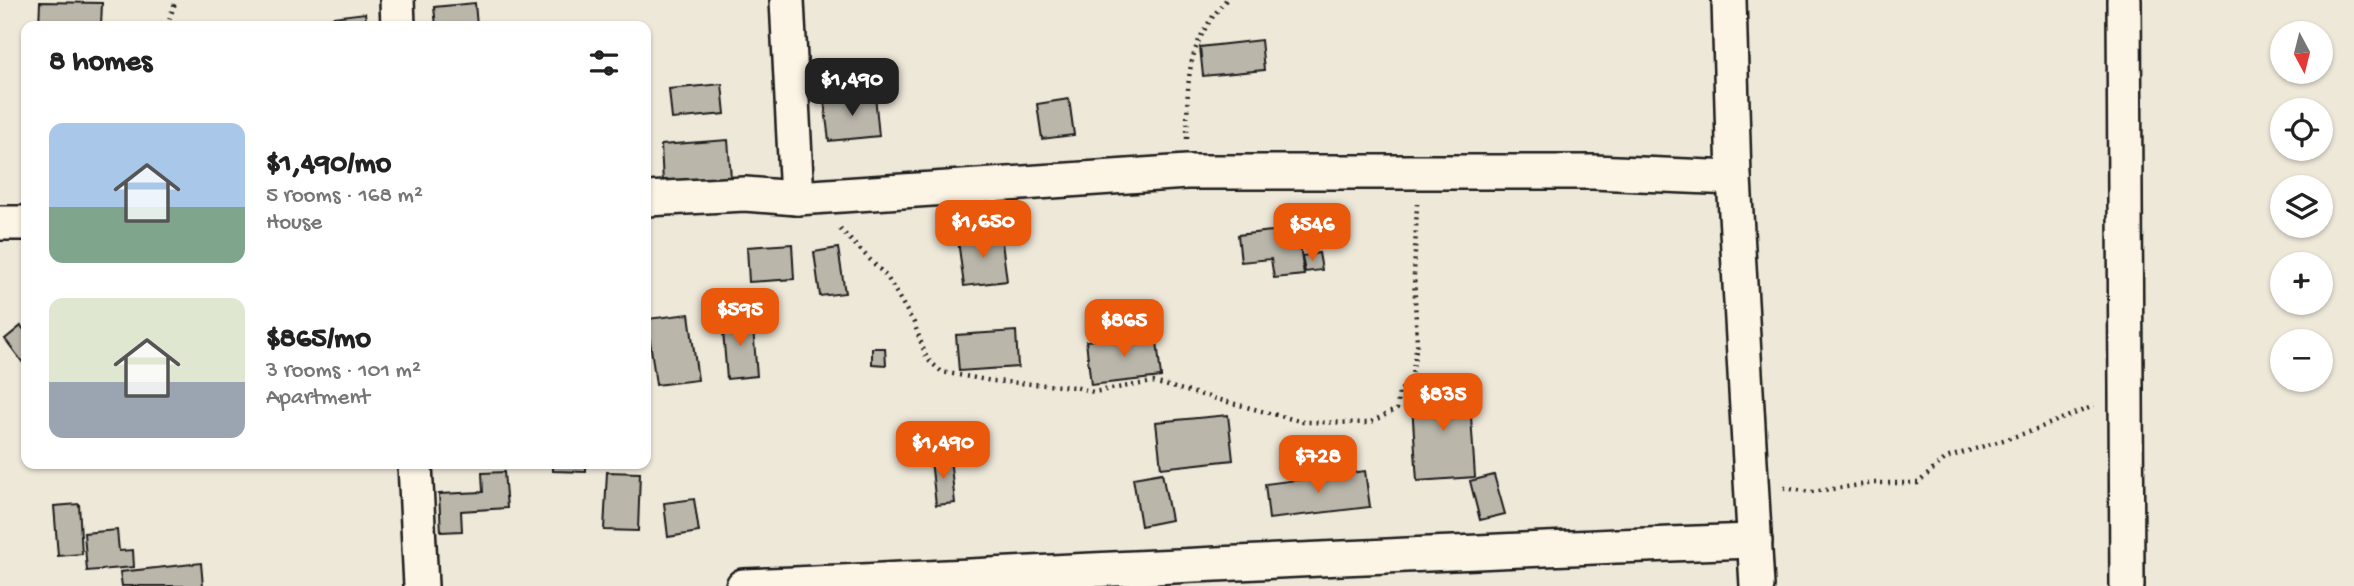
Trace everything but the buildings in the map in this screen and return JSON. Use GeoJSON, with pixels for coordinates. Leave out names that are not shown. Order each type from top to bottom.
{"type":"FeatureCollection","features":[{"type":"Feature","properties":{"kind":"street"},"geometry":{"type":"LineString","coordinates":[[397,0],[398,21]]}},
{"type":"Feature","properties":{"kind":"street"},"geometry":{"type":"LineString","coordinates":[[787,0],[797,198]]}},
{"type":"Feature","properties":{"kind":"street"},"geometry":{"type":"LineString","coordinates":[[1729,0],[1734,178],[1756,586]]}},
{"type":"Feature","properties":{"kind":"street"},"geometry":{"type":"LineString","coordinates":[[2124,0],[2127,586]]}},
{"type":"Feature","properties":{"kind":"street"},"geometry":{"type":"LineString","coordinates":[[651,199],[745,194],[797,198],[1187,172],[1593,172],[1734,178]]}},
{"type":"Feature","properties":{"kind":"street"},"geometry":{"type":"LineString","coordinates":[[0,223],[21,223]]}},
{"type":"Feature","properties":{"kind":"street"},"geometry":{"type":"LineString","coordinates":[[415,469],[421,586]]}},
{"type":"Feature","properties":{"kind":"street"},"geometry":{"type":"LineString","coordinates":[[743,586],[1337,573],[1438,552],[1755,541]]}},
{"type":"Feature","properties":{"kind":"path"},"geometry":{"type":"LineString","coordinates":[[169,21],[176,0]]}},
{"type":"Feature","properties":{"kind":"path"},"geometry":{"type":"LineString","coordinates":[[1187,172],[1192,54],[1204,26],[1226,0]]}},
{"type":"Feature","properties":{"kind":"path"},"geometry":{"type":"LineString","coordinates":[[797,198],[846,234],[887,277],[914,323],[927,359],[942,372],[992,381],[1075,387],[1093,392],[1153,382],[1303,422],[1369,423],[1397,409],[1399,392],[1411,380],[1417,344],[1413,276],[1419,172]]}},
{"type":"Feature","properties":{"kind":"path"},"geometry":{"type":"LineString","coordinates":[[1752,496],[1780,488],[1811,492],[1874,483],[1918,483],[1946,458],[2029,432],[2078,410],[2126,397]]}}]}
